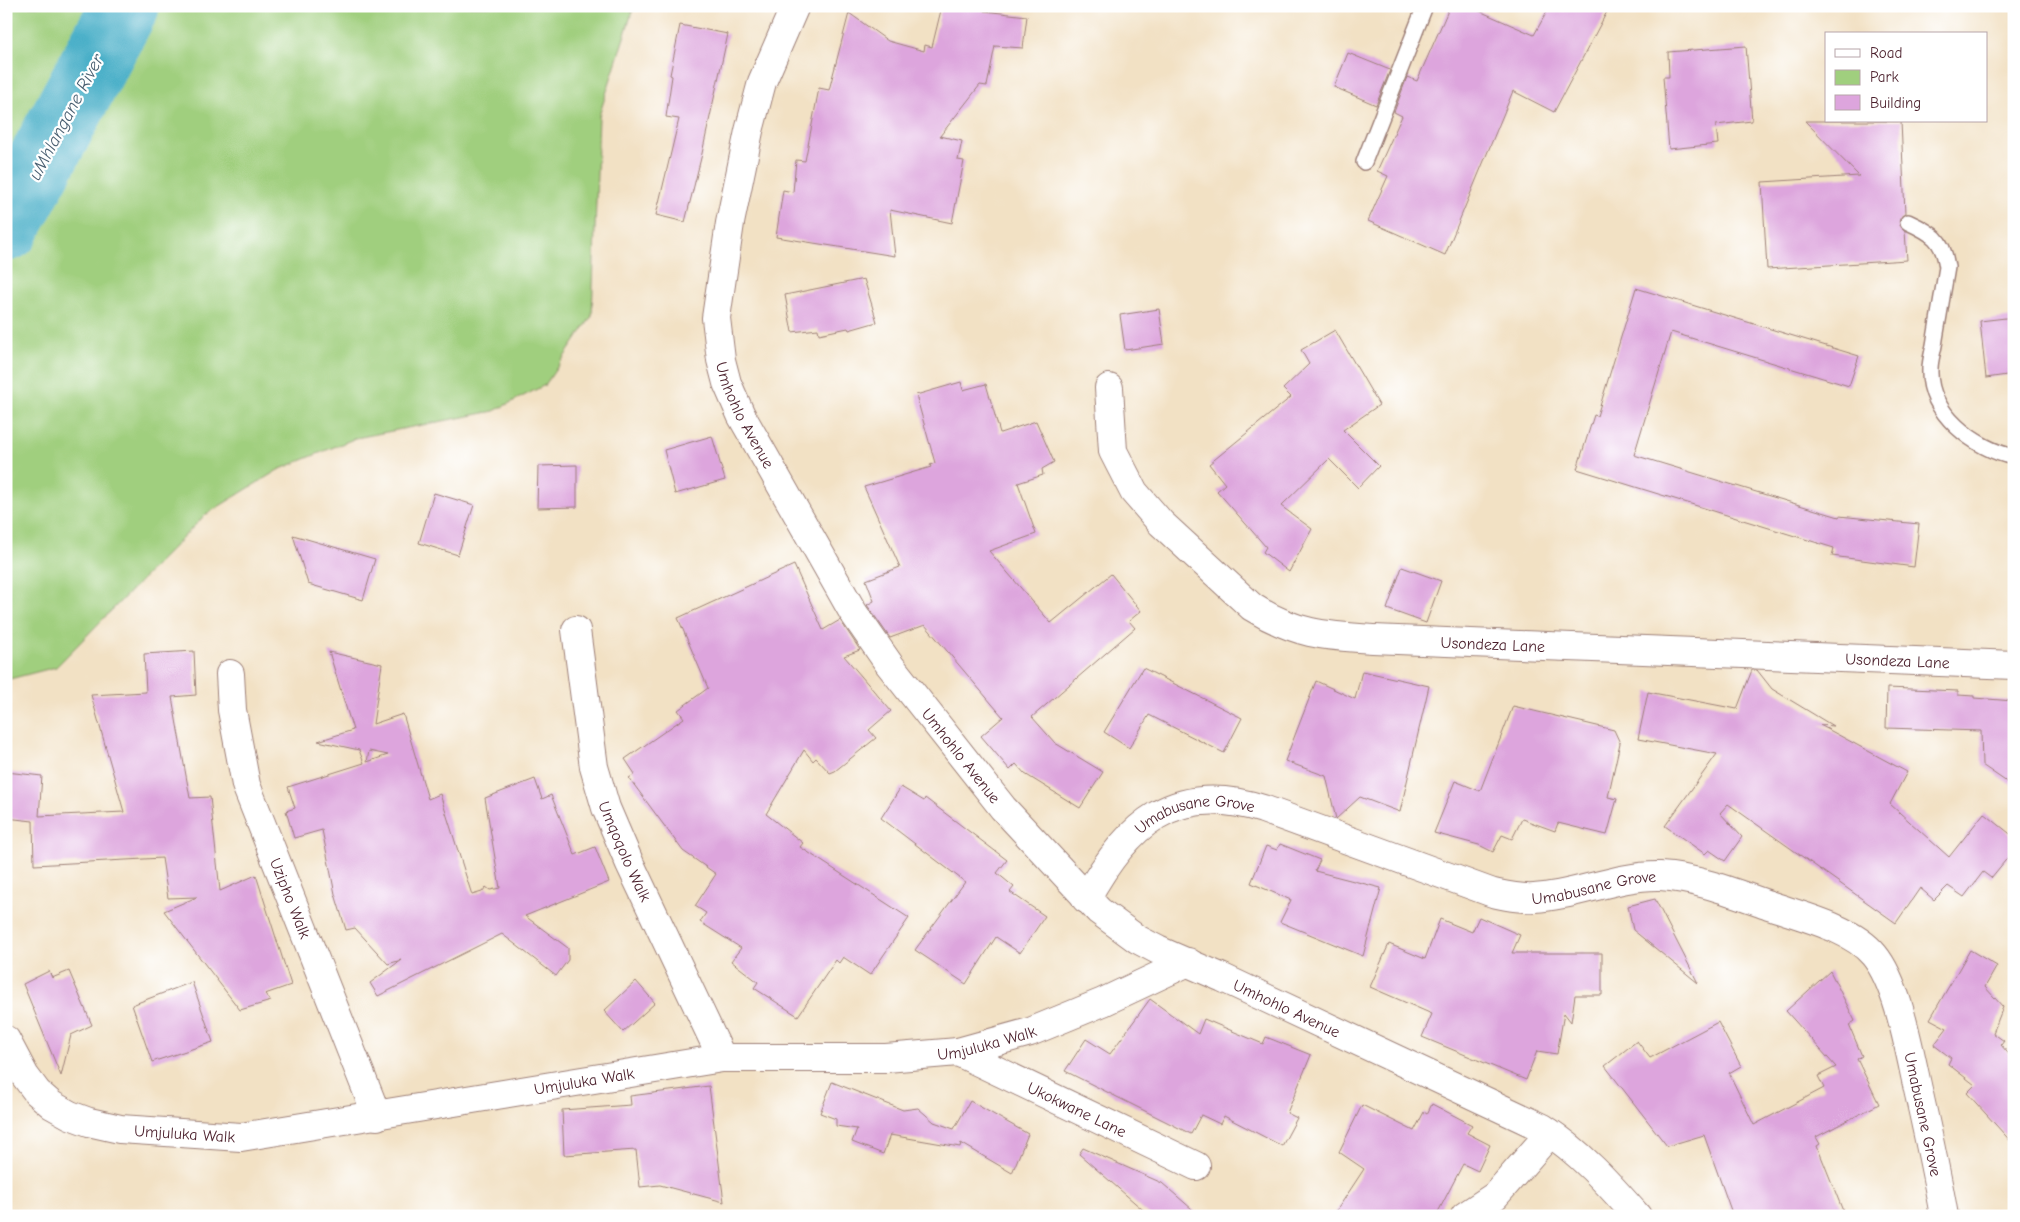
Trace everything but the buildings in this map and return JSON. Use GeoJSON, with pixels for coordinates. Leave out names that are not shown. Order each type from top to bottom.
{"type":"FeatureCollection","features":[{"type":"Feature","properties":{"kind":"street","name":"Umhohlo Avenue"},"geometry":{"type":"LineString","coordinates":[[795,6],[762,82],[749,130],[730,223],[716,318],[721,360],[727,383],[741,415],[853,612],[889,664],[1003,808],[1086,899],[1137,939],[1550,1132],[1597,1170],[1636,1216]]}},
{"type":"Feature","properties":{"kind":"street","name":"Usondeza Lane"},"geometry":{"type":"LineString","coordinates":[[1109,388],[1113,451],[1138,498],[1161,523],[1252,607],[1269,618],[1306,633],[1373,639],[2014,665]]}},
{"type":"Feature","properties":{"kind":"street","name":"Umqoqolo Walk"},"geometry":{"type":"LineString","coordinates":[[576,630],[594,767],[606,808],[630,864],[722,1058]]}},
{"type":"Feature","properties":{"kind":"street","name":"Uzipho Walk"},"geometry":{"type":"LineString","coordinates":[[230,674],[232,710],[246,785],[377,1116]]}},
{"type":"Feature","properties":{"kind":"street","name":"Umabusane Grove"},"geometry":{"type":"LineString","coordinates":[[1086,899],[1106,864],[1125,841],[1144,824],[1164,810],[1182,804],[1225,799],[1263,808],[1485,890],[1515,898],[1535,898],[1632,878],[1661,876],[1708,885],[1827,926],[1853,938],[1873,954],[1884,970],[1897,1004],[1910,1053],[1944,1216]]}},
{"type":"Feature","properties":{"kind":"street","name":"Umjuluka Walk"},"geometry":{"type":"LineString","coordinates":[[6,1040],[25,1076],[37,1092],[52,1105],[90,1122],[120,1129],[242,1137],[722,1058],[886,1058],[958,1052],[1030,1032],[1103,1002],[1188,962]]}},
{"type":"Feature","properties":{"kind":"street","name":"Ukokwane Lane"},"geometry":{"type":"LineString","coordinates":[[958,1052],[1196,1166]]}},
{"type":"Feature","properties":{"kind":"street"},"geometry":{"type":"LineString","coordinates":[[1465,1216],[1495,1196],[1550,1132]]}},
{"type":"Feature","properties":{"kind":"lane"},"geometry":{"type":"LineString","coordinates":[[1364,162],[1425,6]]}},
{"type":"Feature","properties":{"kind":"lane"},"geometry":{"type":"LineString","coordinates":[[1908,222],[1928,231],[1938,240],[1945,251],[1947,267],[1930,370],[1941,406],[1951,420],[1972,440],[2000,454],[2014,457]]}},
{"type":"Feature","properties":{"kind":"green space"},"geometry":{"type":"Polygon","coordinates":[[[6,6],[634,6],[599,116],[592,316],[545,385],[494,411],[356,438],[278,470],[205,515],[56,667],[6,680],[6,6]]]}},
{"type":"Feature","properties":{"kind":"waterway","name":"uMhlangane River"},"geometry":{"type":"LineString","coordinates":[[6,227],[125,6]]}}]}
